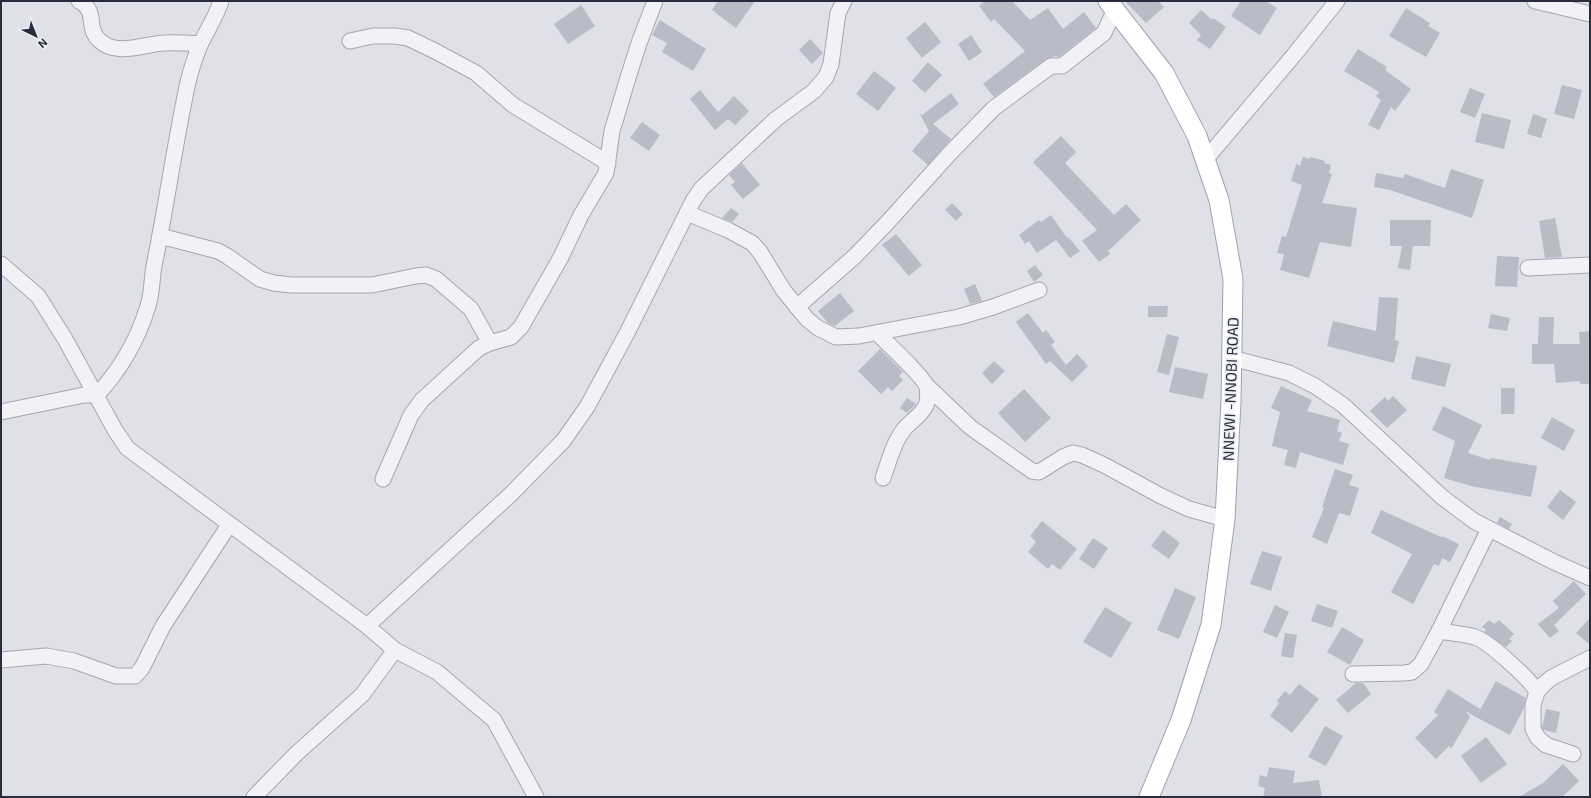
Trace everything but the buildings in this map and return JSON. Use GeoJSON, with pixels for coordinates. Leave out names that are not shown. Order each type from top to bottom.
{"type":"FeatureCollection","features":[{"type":"Feature","properties":{"kind":"main road","name":"NNEWI -NNOBI ROAD"},"geometry":{"type":"LineString","coordinates":[[1112,5],[1164,72],[1197,136],[1219,200],[1233,279],[1231,402],[1225,518],[1211,625],[1181,720],[1149,797]]}},
{"type":"Feature","properties":{"kind":"street"},"geometry":{"type":"LineString","coordinates":[[79,1],[89,10],[93,33],[101,42],[114,48],[128,49],[162,43],[200,44]]}},
{"type":"Feature","properties":{"kind":"street"},"geometry":{"type":"LineString","coordinates":[[1,412],[84,395],[97,395],[112,378],[125,358],[139,331],[148,309],[154,264],[188,82],[200,44],[221,1]]}},
{"type":"Feature","properties":{"kind":"street"},"geometry":{"type":"LineString","coordinates":[[383,479],[411,415],[422,400],[479,348],[511,337],[520,327],[561,257],[581,215],[606,173],[612,131],[626,81],[655,1]]}},
{"type":"Feature","properties":{"kind":"street"},"geometry":{"type":"LineString","coordinates":[[367,626],[511,494],[563,441],[587,407],[701,188],[776,119],[814,91],[826,77],[831,64],[838,13],[844,1]]}},
{"type":"Feature","properties":{"kind":"street"},"geometry":{"type":"LineString","coordinates":[[1205,160],[1294,55],[1337,1]]}},
{"type":"Feature","properties":{"kind":"street"},"geometry":{"type":"LineString","coordinates":[[1535,1],[1590,14]]}},
{"type":"Feature","properties":{"kind":"street"},"geometry":{"type":"LineString","coordinates":[[797,307],[855,256],[950,152],[994,108],[1051,66],[1062,66],[1104,33],[1112,5]]}},
{"type":"Feature","properties":{"kind":"street"},"geometry":{"type":"LineString","coordinates":[[350,41],[373,36],[408,38],[476,73],[513,105],[608,163]]}},
{"type":"Feature","properties":{"kind":"street"},"geometry":{"type":"LineString","coordinates":[[687,213],[728,230],[752,243],[760,252],[784,291],[797,307],[818,328],[836,337],[859,336],[959,317],[993,307],[1039,290]]}},
{"type":"Feature","properties":{"kind":"street"},"geometry":{"type":"LineString","coordinates":[[160,236],[218,251],[260,279],[274,283],[291,285],[372,285],[426,275],[436,279],[471,309],[490,343]]}},
{"type":"Feature","properties":{"kind":"street"},"geometry":{"type":"LineString","coordinates":[[1,264],[38,296],[97,395],[115,430],[127,448],[367,626],[394,650],[437,672],[494,720],[536,797]]}},
{"type":"Feature","properties":{"kind":"street"},"geometry":{"type":"LineString","coordinates":[[1528,268],[1590,265]]}},
{"type":"Feature","properties":{"kind":"street"},"geometry":{"type":"LineString","coordinates":[[877,333],[921,377],[927,386],[970,427],[1032,471],[1039,472],[1063,457],[1073,453],[1082,454],[1161,496],[1189,509],[1225,518]]}},
{"type":"Feature","properties":{"kind":"street"},"geometry":{"type":"LineString","coordinates":[[1232,358],[1289,373],[1315,386],[1343,405],[1442,497],[1474,521],[1554,562],[1590,578]]}},
{"type":"Feature","properties":{"kind":"street"},"geometry":{"type":"LineString","coordinates":[[883,478],[891,453],[905,428],[927,405],[927,386]]}},
{"type":"Feature","properties":{"kind":"street"},"geometry":{"type":"LineString","coordinates":[[1,660],[46,656],[74,662],[116,676],[134,676],[142,668],[163,626],[229,525]]}},
{"type":"Feature","properties":{"kind":"street"},"geometry":{"type":"LineString","coordinates":[[1353,674],[1412,672],[1421,664],[1489,530]]}},
{"type":"Feature","properties":{"kind":"street"},"geometry":{"type":"LineString","coordinates":[[1439,631],[1477,638],[1490,646],[1528,679],[1538,692]]}},
{"type":"Feature","properties":{"kind":"street"},"geometry":{"type":"LineString","coordinates":[[254,797],[297,753],[362,695],[394,650]]}},
{"type":"Feature","properties":{"kind":"street"},"geometry":{"type":"LineString","coordinates":[[1573,754],[1546,745],[1538,738],[1533,729],[1533,705],[1538,692],[1551,678],[1590,658]]}}]}
